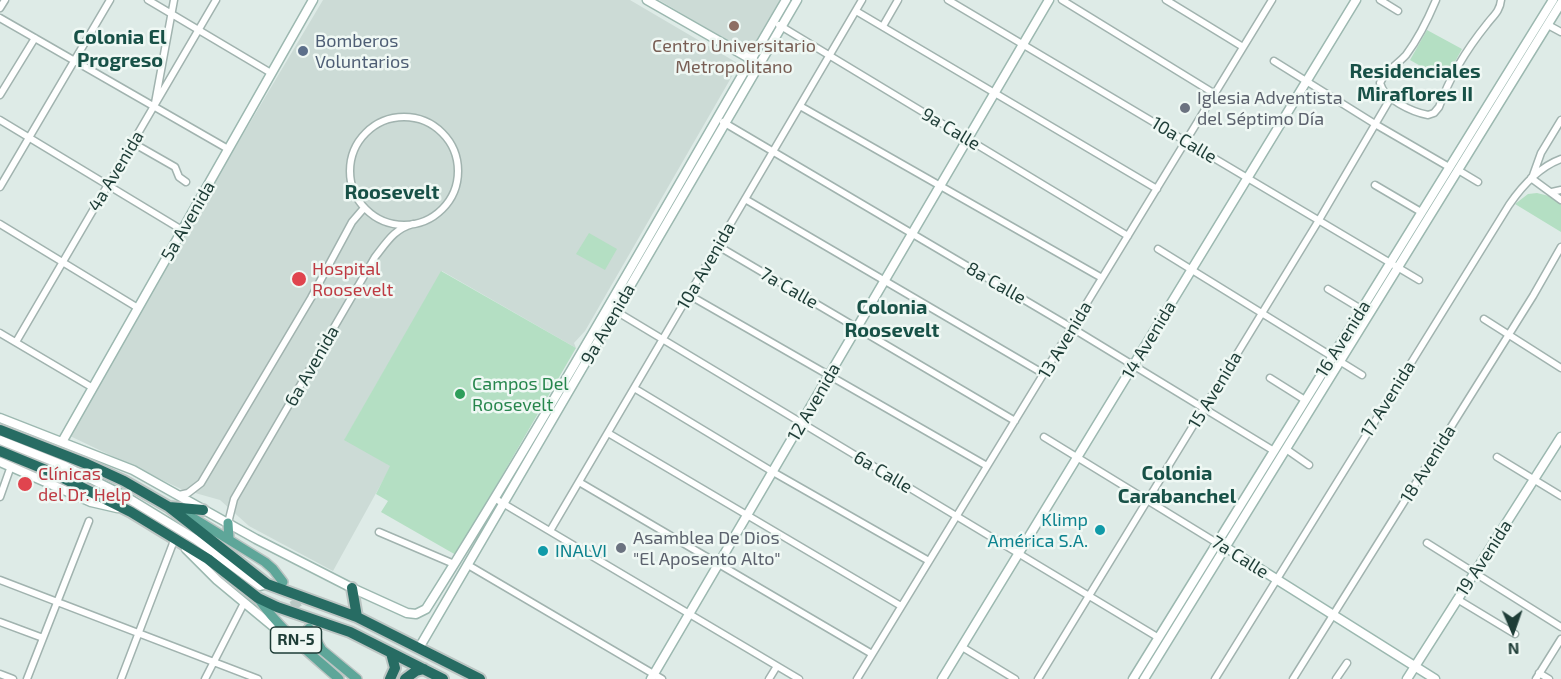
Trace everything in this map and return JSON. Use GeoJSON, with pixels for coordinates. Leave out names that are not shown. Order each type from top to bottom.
{"type":"FeatureCollection","features":[{"type":"Feature","properties":{"kind":"highway"},"geometry":{"type":"LineString","coordinates":[[1,433],[96,468],[124,481],[169,507],[267,584],[357,616],[480,679]]}},
{"type":"Feature","properties":{"kind":"highway"},"geometry":{"type":"LineString","coordinates":[[0,452],[51,472],[131,512],[208,559],[258,598],[350,632],[443,679]]}},
{"type":"Feature","properties":{"kind":"highway"},"geometry":{"type":"LineString","coordinates":[[32,464],[39,478],[51,472]]}},
{"type":"Feature","properties":{"kind":"highway"},"geometry":{"type":"LineString","coordinates":[[169,507],[203,510]]}},
{"type":"Feature","properties":{"kind":"highway"},"geometry":{"type":"LineString","coordinates":[[352,588],[357,616]]}},
{"type":"Feature","properties":{"kind":"highway"},"geometry":{"type":"LineString","coordinates":[[390,679],[395,668],[391,653]]}},
{"type":"Feature","properties":{"kind":"highway"},"geometry":{"type":"LineString","coordinates":[[405,679],[416,671],[424,669]]}},
{"type":"Feature","properties":{"kind":"main road"},"geometry":{"type":"LineString","coordinates":[[647,0],[756,61]]}},
{"type":"Feature","properties":{"kind":"main road","name":"9a Avenida"},"geometry":{"type":"LineString","coordinates":[[778,24],[786,0]]}},
{"type":"Feature","properties":{"kind":"main road","name":"9a Avenida"},"geometry":{"type":"LineString","coordinates":[[352,588],[407,613],[418,614],[426,609],[778,24],[797,0]]}},
{"type":"Feature","properties":{"kind":"main road","name":"12 Avenida"},"geometry":{"type":"LineString","coordinates":[[656,677],[690,613],[1049,0]]}},
{"type":"Feature","properties":{"kind":"main road","name":"14 Avenida"},"geometry":{"type":"LineString","coordinates":[[942,679],[1356,0]]}},
{"type":"Feature","properties":{"kind":"main road","name":"16 Avenida"},"geometry":{"type":"LineString","coordinates":[[1133,679],[1361,309],[1394,265],[1454,168],[1552,0]]}},
{"type":"Feature","properties":{"kind":"main road","name":"5a Avenida"},"geometry":{"type":"LineString","coordinates":[[62,442],[311,1]]}},
{"type":"Feature","properties":{"kind":"main road","name":"16 Avenida"},"geometry":{"type":"LineString","coordinates":[[1144,679],[1340,361],[1421,212],[1454,168],[1561,3]]}},
{"type":"Feature","properties":{"kind":"main road","name":"9a Avenida"},"geometry":{"type":"LineString","coordinates":[[419,648],[616,311],[721,121]]}},
{"type":"Feature","properties":{"kind":"main road"},"geometry":{"type":"LineString","coordinates":[[0,418],[133,470],[203,510],[352,588]]}},
{"type":"Feature","properties":{"kind":"main road"},"geometry":{"type":"LineString","coordinates":[[1,433],[94,479],[150,511],[260,586],[267,584]]}},
{"type":"Feature","properties":{"kind":"main road","name":"19 Avenida"},"geometry":{"type":"LineString","coordinates":[[1407,679],[1561,437]]}},
{"type":"Feature","properties":{"kind":"main road"},"geometry":{"type":"LineString","coordinates":[[0,462],[91,502],[131,512]]}},
{"type":"Feature","properties":{"kind":"main road"},"geometry":{"type":"LineString","coordinates":[[169,507],[195,519],[270,565],[284,582]]}},
{"type":"Feature","properties":{"kind":"main road"},"geometry":{"type":"LineString","coordinates":[[228,523],[229,539]]}},
{"type":"Feature","properties":{"kind":"main road"},"geometry":{"type":"LineString","coordinates":[[175,538],[217,580],[338,679]]}},
{"type":"Feature","properties":{"kind":"main road","name":"7a Calle"},"geometry":{"type":"LineString","coordinates":[[1217,543],[1435,679]]}},
{"type":"Feature","properties":{"kind":"main road"},"geometry":{"type":"LineString","coordinates":[[210,550],[260,591],[269,603]]}},
{"type":"Feature","properties":{"kind":"main road","name":"RN-5"},"geometry":{"type":"LineString","coordinates":[[258,598],[290,634],[338,679]]}},
{"type":"Feature","properties":{"kind":"main road","name":"RN-5"},"geometry":{"type":"LineString","coordinates":[[309,628],[322,650],[357,679]]}},
{"type":"Feature","properties":{"kind":"street"},"geometry":{"type":"LineString","coordinates":[[0,3],[5,0]]}},
{"type":"Feature","properties":{"kind":"street"},"geometry":{"type":"LineString","coordinates":[[0,8],[5,0]]}},
{"type":"Feature","properties":{"kind":"street"},"geometry":{"type":"LineString","coordinates":[[0,187],[110,0]]}},
{"type":"Feature","properties":{"kind":"street"},"geometry":{"type":"LineString","coordinates":[[148,0],[271,73]]}},
{"type":"Feature","properties":{"kind":"street"},"geometry":{"type":"LineString","coordinates":[[154,106],[174,0]]}},
{"type":"Feature","properties":{"kind":"street","name":"4a Avenida"},"geometry":{"type":"LineString","coordinates":[[16,342],[216,0]]}},
{"type":"Feature","properties":{"kind":"street","name":"10a Avenida"},"geometry":{"type":"LineString","coordinates":[[550,531],[862,0]]}},
{"type":"Feature","properties":{"kind":"street"},"geometry":{"type":"LineString","coordinates":[[883,27],[898,0]]}},
{"type":"Feature","properties":{"kind":"street","name":"10a Calle"},"geometry":{"type":"LineString","coordinates":[[948,0],[1419,280]]}},
{"type":"Feature","properties":{"kind":"street"},"geometry":{"type":"LineString","coordinates":[[1062,0],[1215,94]]}},
{"type":"Feature","properties":{"kind":"street"},"geometry":{"type":"LineString","coordinates":[[1166,0],[1244,47]]}},
{"type":"Feature","properties":{"kind":"street","name":"13 Avenida"},"geometry":{"type":"LineString","coordinates":[[857,679],[1272,0]]}},
{"type":"Feature","properties":{"kind":"street"},"geometry":{"type":"LineString","coordinates":[[1380,0],[1398,11]]}},
{"type":"Feature","properties":{"kind":"street"},"geometry":{"type":"LineString","coordinates":[[1436,0],[1430,15],[1407,53],[1382,77],[1380,83],[1383,92],[1390,99],[1428,115],[1434,113],[1439,107],[1458,65],[1472,42],[1498,12],[1501,0]]}},
{"type":"Feature","properties":{"kind":"street"},"geometry":{"type":"LineString","coordinates":[[856,11],[1157,189]]}},
{"type":"Feature","properties":{"kind":"street"},"geometry":{"type":"LineString","coordinates":[[0,18],[228,149]]}},
{"type":"Feature","properties":{"kind":"street","name":"9a Calle"},"geometry":{"type":"LineString","coordinates":[[778,24],[1128,236]]}},
{"type":"Feature","properties":{"kind":"street"},"geometry":{"type":"LineString","coordinates":[[1548,25],[1561,33]]}},
{"type":"Feature","properties":{"kind":"street"},"geometry":{"type":"LineString","coordinates":[[0,95],[35,38]]}},
{"type":"Feature","properties":{"kind":"street"},"geometry":{"type":"LineString","coordinates":[[1274,61],[1375,124],[1478,182]]}},
{"type":"Feature","properties":{"kind":"street","name":"15 Avenida"},"geometry":{"type":"LineString","coordinates":[[1038,679],[1319,220],[1390,99]]}},
{"type":"Feature","properties":{"kind":"street"},"geometry":{"type":"LineString","coordinates":[[800,106],[1102,278]]}},
{"type":"Feature","properties":{"kind":"street"},"geometry":{"type":"LineString","coordinates":[[408,116],[432,124],[450,142],[457,160],[458,180],[454,192],[444,207],[435,215],[413,224],[400,225],[387,222],[364,208],[351,185],[349,172],[351,159],[358,142],[371,127],[382,121],[408,116]]}},
{"type":"Feature","properties":{"kind":"street"},"geometry":{"type":"LineString","coordinates":[[0,120],[182,230]]}},
{"type":"Feature","properties":{"kind":"street","name":"17 Avenida"},"geometry":{"type":"LineString","coordinates":[[1215,679],[1509,205],[1532,178],[1544,147],[1561,120]]}},
{"type":"Feature","properties":{"kind":"street","name":"8a Calle"},"geometry":{"type":"LineString","coordinates":[[721,121],[1072,328],[1274,451]]}},
{"type":"Feature","properties":{"kind":"street"},"geometry":{"type":"LineString","coordinates":[[133,143],[175,167],[179,177],[186,182]]}},
{"type":"Feature","properties":{"kind":"street"},"geometry":{"type":"LineString","coordinates":[[1544,147],[1544,155],[1554,162]]}},
{"type":"Feature","properties":{"kind":"street"},"geometry":{"type":"LineString","coordinates":[[1561,159],[1532,178],[1561,200]]}},
{"type":"Feature","properties":{"kind":"street"},"geometry":{"type":"LineString","coordinates":[[1376,185],[1421,212]]}},
{"type":"Feature","properties":{"kind":"street"},"geometry":{"type":"LineString","coordinates":[[1552,192],[1561,190]]}},
{"type":"Feature","properties":{"kind":"street"},"geometry":{"type":"LineString","coordinates":[[745,199],[1044,374]]}},
{"type":"Feature","properties":{"kind":"street","name":"6a Avenida"},"geometry":{"type":"LineString","coordinates":[[179,495],[188,493],[201,483],[311,298],[352,222],[364,208]]}},
{"type":"Feature","properties":{"kind":"street"},"geometry":{"type":"LineString","coordinates":[[0,224],[138,308]]}},
{"type":"Feature","properties":{"kind":"street","name":"6a Avenida"},"geometry":{"type":"LineString","coordinates":[[228,523],[234,499],[375,257],[396,231],[413,224]]}},
{"type":"Feature","properties":{"kind":"street","name":"7a Calle"},"geometry":{"type":"LineString","coordinates":[[718,246],[1015,421]]}},
{"type":"Feature","properties":{"kind":"street","name":"18 Avenida"},"geometry":{"type":"LineString","coordinates":[[1293,679],[1509,335],[1561,247]]}},
{"type":"Feature","properties":{"kind":"street"},"geometry":{"type":"LineString","coordinates":[[1158,249],[1362,375]]}},
{"type":"Feature","properties":{"kind":"street"},"geometry":{"type":"LineString","coordinates":[[1328,289],[1361,309]]}},
{"type":"Feature","properties":{"kind":"street"},"geometry":{"type":"LineString","coordinates":[[689,295],[987,466]]}},
{"type":"Feature","properties":{"kind":"street","name":"6a Calle"},"geometry":{"type":"LineString","coordinates":[[607,307],[1159,638]]}},
{"type":"Feature","properties":{"kind":"street"},"geometry":{"type":"LineString","coordinates":[[1484,319],[1561,368]]}},
{"type":"Feature","properties":{"kind":"street"},"geometry":{"type":"LineString","coordinates":[[0,333],[93,388]]}},
{"type":"Feature","properties":{"kind":"street"},"geometry":{"type":"LineString","coordinates":[[1270,378],[1305,399]]}},
{"type":"Feature","properties":{"kind":"street"},"geometry":{"type":"LineString","coordinates":[[634,388],[773,472],[929,561]]}},
{"type":"Feature","properties":{"kind":"street"},"geometry":{"type":"LineString","coordinates":[[608,433],[901,606]]}},
{"type":"Feature","properties":{"kind":"street","name":"7a Calle"},"geometry":{"type":"LineString","coordinates":[[1044,437],[1217,543]]}},
{"type":"Feature","properties":{"kind":"street"},"geometry":{"type":"LineString","coordinates":[[1286,449],[1309,465]]}},
{"type":"Feature","properties":{"kind":"street"},"geometry":{"type":"LineString","coordinates":[[1497,457],[1561,496]]}},
{"type":"Feature","properties":{"kind":"street"},"geometry":{"type":"LineString","coordinates":[[0,497],[11,466]]}},
{"type":"Feature","properties":{"kind":"street"},"geometry":{"type":"LineString","coordinates":[[579,482],[872,654]]}},
{"type":"Feature","properties":{"kind":"street"},"geometry":{"type":"LineString","coordinates":[[494,498],[799,679]]}},
{"type":"Feature","properties":{"kind":"street"},"geometry":{"type":"LineString","coordinates":[[27,679],[89,521]]}},
{"type":"Feature","properties":{"kind":"street"},"geometry":{"type":"LineString","coordinates":[[379,532],[454,564]]}},
{"type":"Feature","properties":{"kind":"street"},"geometry":{"type":"LineString","coordinates":[[121,679],[175,538]]}},
{"type":"Feature","properties":{"kind":"street"},"geometry":{"type":"LineString","coordinates":[[1426,543],[1561,627]]}},
{"type":"Feature","properties":{"kind":"street"},"geometry":{"type":"LineString","coordinates":[[468,565],[656,677]]}},
{"type":"Feature","properties":{"kind":"street"},"geometry":{"type":"LineString","coordinates":[[0,580],[258,679]]}},
{"type":"Feature","properties":{"kind":"street"},"geometry":{"type":"LineString","coordinates":[[1457,599],[1515,634]]}},
{"type":"Feature","properties":{"kind":"street"},"geometry":{"type":"LineString","coordinates":[[205,679],[244,603]]}},
{"type":"Feature","properties":{"kind":"street"},"geometry":{"type":"LineString","coordinates":[[0,622],[43,638]]}},
{"type":"Feature","properties":{"kind":"street"},"geometry":{"type":"LineString","coordinates":[[1549,679],[1538,676],[1561,639]]}},
{"type":"Feature","properties":{"kind":"street"},"geometry":{"type":"LineString","coordinates":[[962,647],[1015,679]]}},
{"type":"Feature","properties":{"kind":"street"},"geometry":{"type":"LineString","coordinates":[[1336,679],[1347,663]]}},
{"type":"Feature","properties":{"kind":"street"},"geometry":{"type":"LineString","coordinates":[[769,679],[777,666]]}},
{"type":"Feature","properties":{"kind":"street"},"geometry":{"type":"LineString","coordinates":[[0,674],[13,679]]}},
{"type":"Feature","properties":{"kind":"shaded area","name":"Hospital Roosevelt"},"geometry":{"type":"Polygon","coordinates":[[[323,0],[630,0],[739,64],[585,331],[574,343],[576,348],[442,271],[345,439],[391,466],[333,571],[249,526],[220,500],[181,489],[70,436],[223,168],[323,0]]]}},
{"type":"Feature","properties":{"kind":"shaded area","name":"Centro Universitario Metropolitano"},"geometry":{"type":"Polygon","coordinates":[[[659,0],[780,0],[749,53],[659,0]]]}},
{"type":"Feature","properties":{"kind":"green space"},"geometry":{"type":"Polygon","coordinates":[[[1427,30],[1462,49],[1445,80],[1410,60],[1427,30]]]}},
{"type":"Feature","properties":{"kind":"green space"},"geometry":{"type":"Polygon","coordinates":[[[1537,193],[1553,197],[1561,204],[1561,232],[1515,204],[1528,194],[1537,193]]]}},
{"type":"Feature","properties":{"kind":"green space"},"geometry":{"type":"Polygon","coordinates":[[[589,233],[617,249],[605,270],[576,254],[589,233]]]}},
{"type":"Feature","properties":{"kind":"green space","name":"Campos Del Roosevelt"},"geometry":{"type":"Polygon","coordinates":[[[441,271],[576,348],[456,555],[381,512],[388,501],[376,494],[390,466],[344,440],[441,271]]]}},
{"type":"Feature","properties":{"kind":"tunnel"},"geometry":{"type":"LineString","coordinates":[[287,588],[309,628]]}},
{"type":"Feature","properties":{"kind":"place","name":"Centro Universitario Metropolitano"},"geometry":{"type":"Point","coordinates":[734,26]}},
{"type":"Feature","properties":{"kind":"place","name":"Bomberos Voluntarios"},"geometry":{"type":"Point","coordinates":[303,51]}},
{"type":"Feature","properties":{"kind":"place","name":"Iglesia Adventista del Séptimo Día"},"geometry":{"type":"Point","coordinates":[1185,108]}},
{"type":"Feature","properties":{"kind":"place","name":"Hospital Roosevelt"},"geometry":{"type":"Point","coordinates":[299,279]}},
{"type":"Feature","properties":{"kind":"place","name":"Campos Del Roosevelt"},"geometry":{"type":"Point","coordinates":[460,394]}},
{"type":"Feature","properties":{"kind":"place","name":"Clínicas del Dr. Help"},"geometry":{"type":"Point","coordinates":[25,484]}},
{"type":"Feature","properties":{"kind":"place","name":"Klimp América S.A."},"geometry":{"type":"Point","coordinates":[1100,530]}},
{"type":"Feature","properties":{"kind":"place","name":"Asamblea De Dios \"El Aposento Alto\""},"geometry":{"type":"Point","coordinates":[621,548]}},
{"type":"Feature","properties":{"kind":"place","name":"INALVI"},"geometry":{"type":"Point","coordinates":[543,551]}},
{"type":"Feature","properties":{"kind":"district","name":"Colonia El Progreso"},"geometry":{"type":"Point","coordinates":[120,48]}},
{"type":"Feature","properties":{"kind":"district","name":"Residenciales Miraflores II"},"geometry":{"type":"Point","coordinates":[1415,82]}},
{"type":"Feature","properties":{"kind":"district","name":"Roosevelt"},"geometry":{"type":"Point","coordinates":[392,192]}},
{"type":"Feature","properties":{"kind":"district","name":"Colonia Roosevelt"},"geometry":{"type":"Point","coordinates":[892,318]}},
{"type":"Feature","properties":{"kind":"district","name":"Colonia Carabanchel"},"geometry":{"type":"Point","coordinates":[1177,484]}}]}
